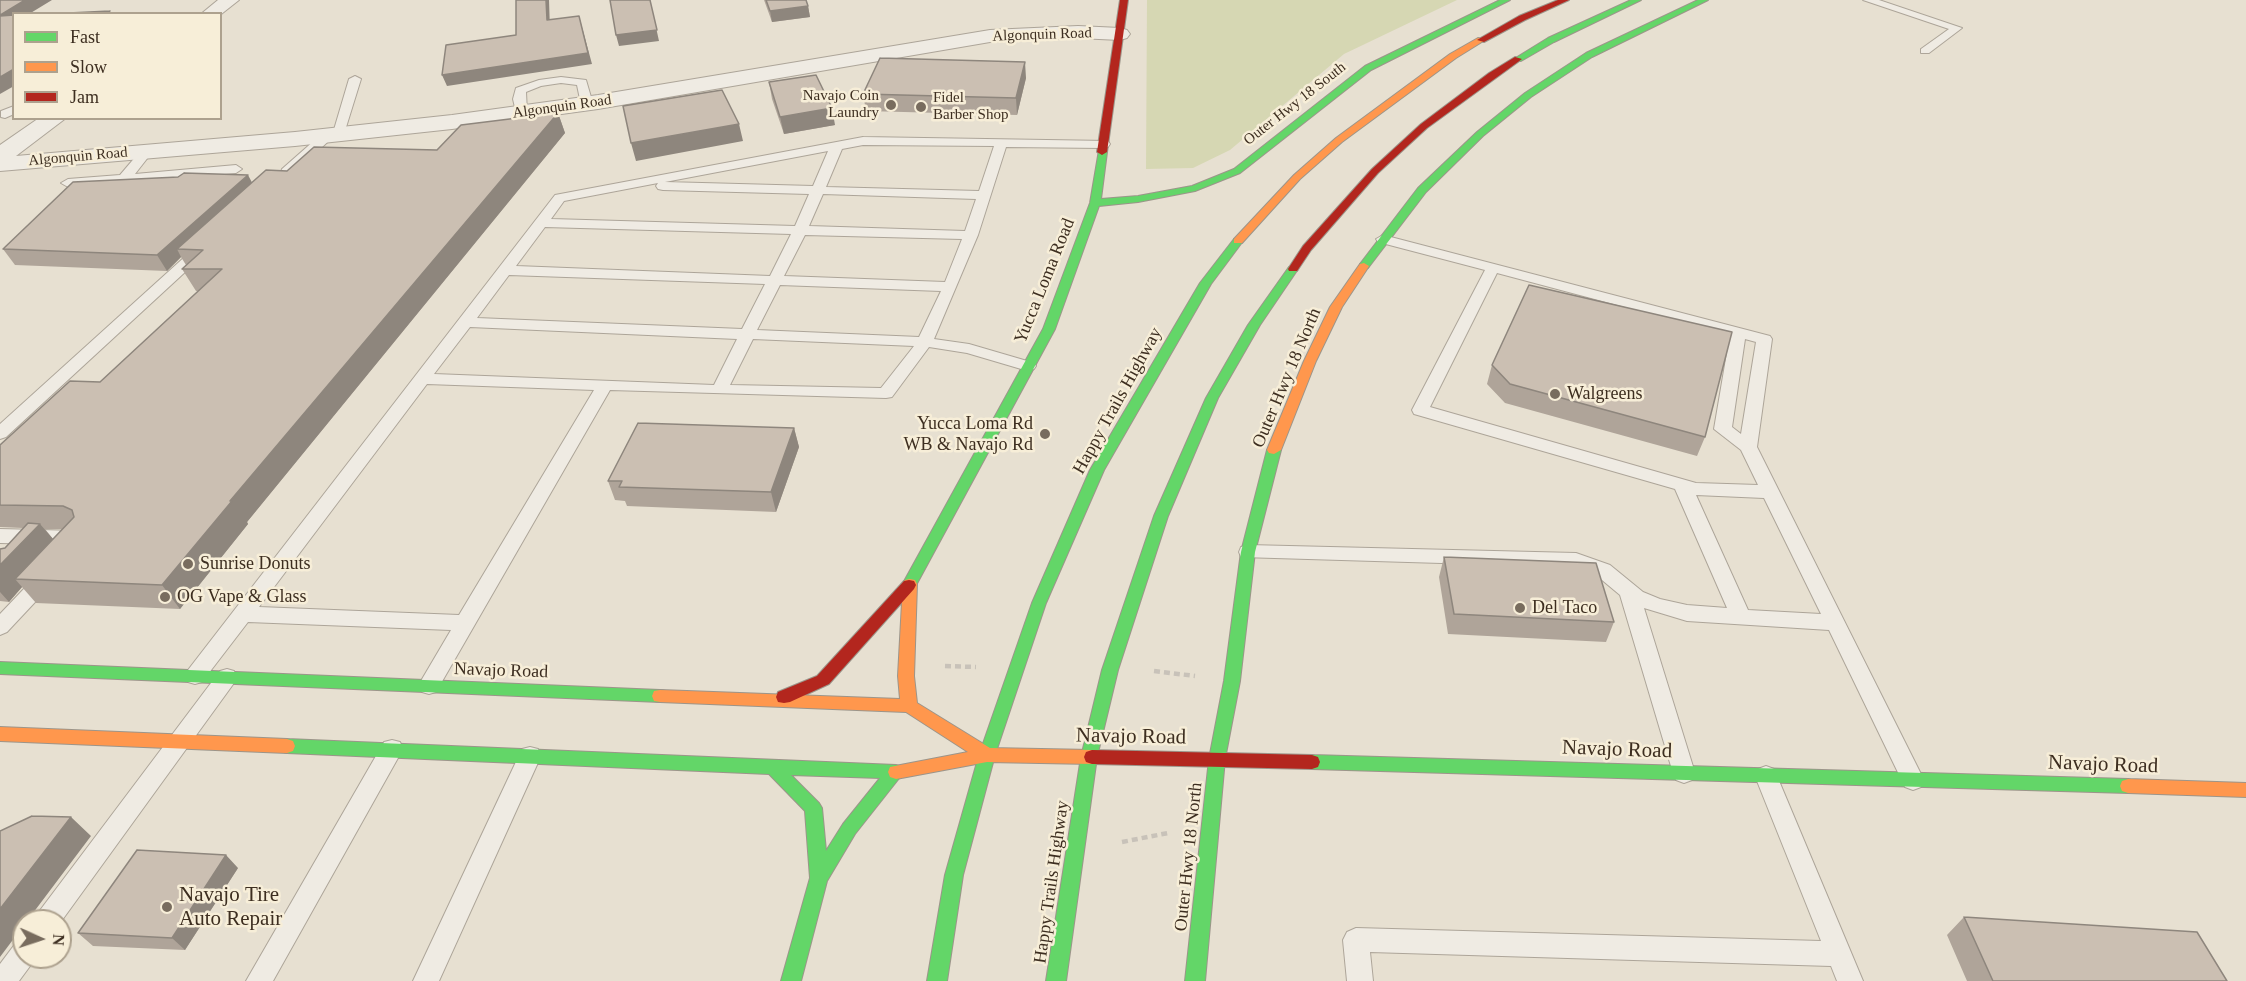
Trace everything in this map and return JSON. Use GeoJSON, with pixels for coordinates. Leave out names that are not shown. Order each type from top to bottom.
{"type":"FeatureCollection","features":[{"type":"Feature","properties":{"kind":"main road","name":"Yucca Loma Road"},"geometry":{"type":"LineString","coordinates":[[910,584],[1053,319],[1073,268],[1095,203],[1124,0]]}},
{"type":"Feature","properties":{"kind":"main road","name":"Outer Hwy 18 South"},"geometry":{"type":"LineString","coordinates":[[1095,203],[1138,199],[1195,188],[1237,171],[1368,68],[1506,0]]}},
{"type":"Feature","properties":{"kind":"main road","name":"Happy Trails Highway"},"geometry":{"type":"LineString","coordinates":[[937,981],[954,875],[987,754],[1039,603],[1097,470],[1206,283],[1247,228],[1297,177],[1339,140],[1444,63],[1522,18],[1565,0]]}},
{"type":"Feature","properties":{"kind":"main road","name":"Happy Trails Highway"},"geometry":{"type":"LineString","coordinates":[[1056,981],[1089,757],[1110,670],[1161,516],[1212,398],[1254,325],[1307,248],[1375,171],[1424,126],[1492,75],[1551,40],[1637,0]]}},
{"type":"Feature","properties":{"kind":"main road","name":"Outer Hwy 18 North"},"geometry":{"type":"LineString","coordinates":[[1195,981],[1217,759],[1232,681],[1248,552],[1275,447],[1310,361],[1336,307],[1383,240],[1431,182],[1480,134],[1528,95],[1589,55],[1704,0]]}},
{"type":"Feature","properties":{"kind":"main road"},"geometry":{"type":"LineString","coordinates":[[778,700],[823,680],[910,584]]}},
{"type":"Feature","properties":{"kind":"main road"},"geometry":{"type":"LineString","coordinates":[[909,706],[906,676],[910,584]]}},
{"type":"Feature","properties":{"kind":"main road","name":"Navajo Road"},"geometry":{"type":"LineString","coordinates":[[0,668],[909,706],[987,754]]}},
{"type":"Feature","properties":{"kind":"main road","name":"Navajo Road"},"geometry":{"type":"LineString","coordinates":[[0,734],[895,772],[987,754],[2246,790]]}},
{"type":"Feature","properties":{"kind":"main road"},"geometry":{"type":"LineString","coordinates":[[772,766],[813,808],[819,878]]}},
{"type":"Feature","properties":{"kind":"main road"},"geometry":{"type":"LineString","coordinates":[[791,981],[819,878],[849,829],[895,772]]}},
{"type":"Feature","properties":{"kind":"street"},"geometry":{"type":"LineString","coordinates":[[213,12],[230,0]]}},
{"type":"Feature","properties":{"kind":"street","name":"Algonquin Road"},"geometry":{"type":"LineString","coordinates":[[0,164],[334,135],[521,113],[990,36],[1078,32],[1120,34]]}},
{"type":"Feature","properties":{"kind":"street"},"geometry":{"type":"LineString","coordinates":[[0,156],[52,120]]}},
{"type":"Feature","properties":{"kind":"lane"},"geometry":{"type":"LineString","coordinates":[[1868,0],[1957,28],[1925,51]]}},
{"type":"Feature","properties":{"kind":"lane"},"geometry":{"type":"LineString","coordinates":[[278,180],[334,135],[355,79]]}},
{"type":"Feature","properties":{"kind":"lane"},"geometry":{"type":"LineString","coordinates":[[195,676],[560,198],[863,141],[1104,144]]}},
{"type":"Feature","properties":{"kind":"lane"},"geometry":{"type":"LineString","coordinates":[[423,379],[719,390],[886,393],[925,342],[971,235],[1001,143]]}},
{"type":"Feature","properties":{"kind":"lane"},"geometry":{"type":"LineString","coordinates":[[719,390],[800,231],[837,146]]}},
{"type":"Feature","properties":{"kind":"lane"},"geometry":{"type":"LineString","coordinates":[[124,178],[147,151]]}},
{"type":"Feature","properties":{"kind":"lane"},"geometry":{"type":"LineString","coordinates":[[68,183],[236,169]]}},
{"type":"Feature","properties":{"kind":"lane"},"geometry":{"type":"LineString","coordinates":[[629,185],[985,195]]}},
{"type":"Feature","properties":{"kind":"lane"},"geometry":{"type":"LineString","coordinates":[[541,222],[971,235]]}},
{"type":"Feature","properties":{"kind":"lane"},"geometry":{"type":"LineString","coordinates":[[0,433],[217,235]]}},
{"type":"Feature","properties":{"kind":"lane"},"geometry":{"type":"LineString","coordinates":[[1383,240],[1764,339],[1748,447]]}},
{"type":"Feature","properties":{"kind":"lane"},"geometry":{"type":"LineString","coordinates":[[1493,268],[1420,410],[1683,486],[1696,489],[1771,492]]}},
{"type":"Feature","properties":{"kind":"lane"},"geometry":{"type":"LineString","coordinates":[[504,270],[950,287]]}},
{"type":"Feature","properties":{"kind":"lane"},"geometry":{"type":"LineString","coordinates":[[464,322],[925,342],[969,349],[1028,366]]}},
{"type":"Feature","properties":{"kind":"lane"},"geometry":{"type":"LineString","coordinates":[[1738,332],[1723,429],[1748,447],[1913,780]]}},
{"type":"Feature","properties":{"kind":"lane"},"geometry":{"type":"LineString","coordinates":[[429,686],[604,385]]}},
{"type":"Feature","properties":{"kind":"lane"},"geometry":{"type":"LineString","coordinates":[[1683,486],[1741,616]]}},
{"type":"Feature","properties":{"kind":"lane"},"geometry":{"type":"LineString","coordinates":[[0,554],[9,536],[82,538],[2,622]]}},
{"type":"Feature","properties":{"kind":"lane"},"geometry":{"type":"LineString","coordinates":[[24,557],[44,537]]}},
{"type":"Feature","properties":{"kind":"lane"},"geometry":{"type":"LineString","coordinates":[[1248,552],[1576,560],[1603,570],[1629,591],[1656,605],[1687,613],[1835,623]]}},
{"type":"Feature","properties":{"kind":"lane"},"geometry":{"type":"LineString","coordinates":[[1629,591],[1684,773]]}},
{"type":"Feature","properties":{"kind":"lane"},"geometry":{"type":"LineString","coordinates":[[242,614],[465,623]]}},
{"type":"Feature","properties":{"kind":"lane"},"geometry":{"type":"LineString","coordinates":[[57,909],[227,677]]}},
{"type":"Feature","properties":{"kind":"lane"},"geometry":{"type":"LineString","coordinates":[[259,981],[392,749]]}},
{"type":"Feature","properties":{"kind":"lane"},"geometry":{"type":"LineString","coordinates":[[426,981],[530,756]]}},
{"type":"Feature","properties":{"kind":"lane"},"geometry":{"type":"LineString","coordinates":[[1766,776],[1851,981]]}},
{"type":"Feature","properties":{"kind":"lane"},"geometry":{"type":"LineString","coordinates":[[1360,981],[1356,940],[1840,954]]}},
{"type":"Feature","properties":{"kind":"path"},"geometry":{"type":"LineString","coordinates":[[938,665],[977,667]]}},
{"type":"Feature","properties":{"kind":"path"},"geometry":{"type":"LineString","coordinates":[[1154,671],[1196,676]]}},
{"type":"Feature","properties":{"kind":"path"},"geometry":{"type":"LineString","coordinates":[[1122,842],[1172,832]]}},
{"type":"Feature","properties":{"kind":"green space"},"geometry":{"type":"Polygon","coordinates":[[[1147,0],[1457,0],[1344,54],[1230,150],[1193,168],[1146,169],[1147,0]]]}},
{"type":"Feature","properties":{"kind":"building"},"geometry":{"type":"Polygon","coordinates":[[[0,0],[25,0],[0,15],[0,0]]]}},
{"type":"Feature","properties":{"kind":"building"},"geometry":{"type":"Polygon","coordinates":[[[516,0],[546,0],[547,20],[579,16],[588,53],[442,75],[446,45],[516,35],[516,0]]]}},
{"type":"Feature","properties":{"kind":"building"},"geometry":{"type":"Polygon","coordinates":[[[610,0],[650,0],[657,30],[616,35],[610,0]]]}},
{"type":"Feature","properties":{"kind":"building"},"geometry":{"type":"Polygon","coordinates":[[[766,0],[806,0],[808,6],[770,11],[766,0]]]}},
{"type":"Feature","properties":{"kind":"building"},"geometry":{"type":"Polygon","coordinates":[[[12,15],[12,70],[0,77],[0,16],[12,15]]]}},
{"type":"Feature","properties":{"kind":"building"},"geometry":{"type":"Polygon","coordinates":[[[880,58],[1025,62],[1016,98],[863,94],[880,58]]]}},
{"type":"Feature","properties":{"kind":"building"},"geometry":{"type":"Polygon","coordinates":[[[816,75],[832,108],[780,117],[769,82],[816,75]]]}},
{"type":"Feature","properties":{"kind":"building"},"geometry":{"type":"Polygon","coordinates":[[[722,90],[739,124],[631,143],[623,106],[722,90]]]}},
{"type":"Feature","properties":{"kind":"building"},"geometry":{"type":"Polygon","coordinates":[[[558,113],[230,501],[232,501],[162,585],[15,579],[74,517],[72,510],[63,506],[0,505],[0,445],[70,381],[100,382],[222,269],[182,269],[203,250],[177,249],[266,170],[287,171],[314,147],[437,150],[461,125],[558,113]]]}},
{"type":"Feature","properties":{"kind":"building"},"geometry":{"type":"Polygon","coordinates":[[[184,173],[248,175],[157,255],[3,249],[73,182],[178,177],[184,173]]]}},
{"type":"Feature","properties":{"kind":"building","name":"Walgreens"},"geometry":{"type":"Polygon","coordinates":[[[1529,285],[1732,332],[1705,437],[1510,384],[1492,365],[1529,285]]]}},
{"type":"Feature","properties":{"kind":"building"},"geometry":{"type":"Polygon","coordinates":[[[638,423],[794,428],[771,492],[619,487],[622,481],[608,481],[638,423]]]}},
{"type":"Feature","properties":{"kind":"building"},"geometry":{"type":"Polygon","coordinates":[[[28,523],[40,524],[0,565],[0,549],[5,548],[28,523]]]}},
{"type":"Feature","properties":{"kind":"building","name":"Del Taco"},"geometry":{"type":"Polygon","coordinates":[[[1444,557],[1596,563],[1614,622],[1454,614],[1444,557]]]}},
{"type":"Feature","properties":{"kind":"building"},"geometry":{"type":"Polygon","coordinates":[[[32,816],[71,817],[0,909],[0,831],[32,816]]]}},
{"type":"Feature","properties":{"kind":"building","name":"Navajo Tire Auto Repair"},"geometry":{"type":"Polygon","coordinates":[[[137,850],[226,855],[172,938],[78,933],[137,850]]]}},
{"type":"Feature","properties":{"kind":"building"},"geometry":{"type":"Polygon","coordinates":[[[1964,917],[2197,932],[2227,981],[1993,981],[1964,917]]]}},
{"type":"Feature","properties":{"kind":"traffic: fast"},"geometry":{"type":"LineString","coordinates":[[1095,203],[1138,199],[1195,188],[1237,171],[1368,68],[1506,0]]}},
{"type":"Feature","properties":{"kind":"traffic: fast"},"geometry":{"type":"LineString","coordinates":[[1518,59],[1551,40],[1637,0]]}},
{"type":"Feature","properties":{"kind":"traffic: fast"},"geometry":{"type":"LineString","coordinates":[[1364,266],[1422,190],[1480,134],[1528,95],[1589,55],[1704,0]]}},
{"type":"Feature","properties":{"kind":"traffic: fast"},"geometry":{"type":"LineString","coordinates":[[909,585],[1049,329],[1095,203],[1102,152]]}},
{"type":"Feature","properties":{"kind":"traffic: fast"},"geometry":{"type":"LineString","coordinates":[[937,981],[954,875],[987,755],[1039,603],[1097,470],[1206,283],[1238,241]]}},
{"type":"Feature","properties":{"kind":"traffic: fast"},"geometry":{"type":"LineString","coordinates":[[1056,981],[1089,757],[1110,670],[1161,516],[1212,398],[1254,325],[1293,269]]}},
{"type":"Feature","properties":{"kind":"traffic: fast"},"geometry":{"type":"LineString","coordinates":[[1195,981],[1217,759],[1232,681],[1248,552],[1274,450]]}},
{"type":"Feature","properties":{"kind":"traffic: fast"},"geometry":{"type":"LineString","coordinates":[[0,668],[660,696]]}},
{"type":"Feature","properties":{"kind":"traffic: fast"},"geometry":{"type":"LineString","coordinates":[[287,746],[896,772]]}},
{"type":"Feature","properties":{"kind":"traffic: fast"},"geometry":{"type":"LineString","coordinates":[[1312,762],[2128,786]]}},
{"type":"Feature","properties":{"kind":"traffic: fast"},"geometry":{"type":"LineString","coordinates":[[772,766],[813,808],[819,878]]}},
{"type":"Feature","properties":{"kind":"traffic: fast"},"geometry":{"type":"LineString","coordinates":[[791,981],[819,878],[849,829],[895,772]]}},
{"type":"Feature","properties":{"kind":"traffic: slow"},"geometry":{"type":"LineString","coordinates":[[1238,241],[1297,177],[1339,140],[1453,56],[1481,40]]}},
{"type":"Feature","properties":{"kind":"traffic: slow"},"geometry":{"type":"LineString","coordinates":[[1274,450],[1310,361],[1336,307],[1364,266]]}},
{"type":"Feature","properties":{"kind":"traffic: slow"},"geometry":{"type":"LineString","coordinates":[[909,706],[906,676],[910,584]]}},
{"type":"Feature","properties":{"kind":"traffic: slow"},"geometry":{"type":"LineString","coordinates":[[660,696],[909,706],[987,755]]}},
{"type":"Feature","properties":{"kind":"traffic: slow"},"geometry":{"type":"LineString","coordinates":[[0,734],[287,746]]}},
{"type":"Feature","properties":{"kind":"traffic: slow"},"geometry":{"type":"LineString","coordinates":[[896,772],[987,755],[1092,757]]}},
{"type":"Feature","properties":{"kind":"traffic: slow"},"geometry":{"type":"LineString","coordinates":[[2128,786],[2246,790]]}},
{"type":"Feature","properties":{"kind":"traffic: jam"},"geometry":{"type":"LineString","coordinates":[[1102,152],[1124,0]]}},
{"type":"Feature","properties":{"kind":"traffic: jam"},"geometry":{"type":"LineString","coordinates":[[1481,40],[1522,18],[1565,0]]}},
{"type":"Feature","properties":{"kind":"traffic: jam"},"geometry":{"type":"LineString","coordinates":[[1293,269],[1307,248],[1375,171],[1424,126],[1492,75],[1518,59]]}},
{"type":"Feature","properties":{"kind":"traffic: jam"},"geometry":{"type":"LineString","coordinates":[[784,697],[823,680],[909,585]]}},
{"type":"Feature","properties":{"kind":"traffic: jam"},"geometry":{"type":"LineString","coordinates":[[1092,757],[1312,762]]}},
{"type":"Feature","properties":{"kind":"place","name":"Navajo Coin Laundry"},"geometry":{"type":"Point","coordinates":[891,105]}},
{"type":"Feature","properties":{"kind":"place","name":"Fidel Barber Shop"},"geometry":{"type":"Point","coordinates":[921,107]}},
{"type":"Feature","properties":{"kind":"place","name":"Walgreens"},"geometry":{"type":"Point","coordinates":[1555,394]}},
{"type":"Feature","properties":{"kind":"place","name":"Yucca Loma Rd WB & Navajo Rd"},"geometry":{"type":"Point","coordinates":[1045,434]}},
{"type":"Feature","properties":{"kind":"place","name":"Sunrise Donuts"},"geometry":{"type":"Point","coordinates":[188,564]}},
{"type":"Feature","properties":{"kind":"place","name":"OG Vape & Glass"},"geometry":{"type":"Point","coordinates":[165,597]}},
{"type":"Feature","properties":{"kind":"place","name":"Del Taco"},"geometry":{"type":"Point","coordinates":[1520,608]}},
{"type":"Feature","properties":{"kind":"place","name":"Navajo Tire Auto Repair"},"geometry":{"type":"Point","coordinates":[167,907]}}]}
